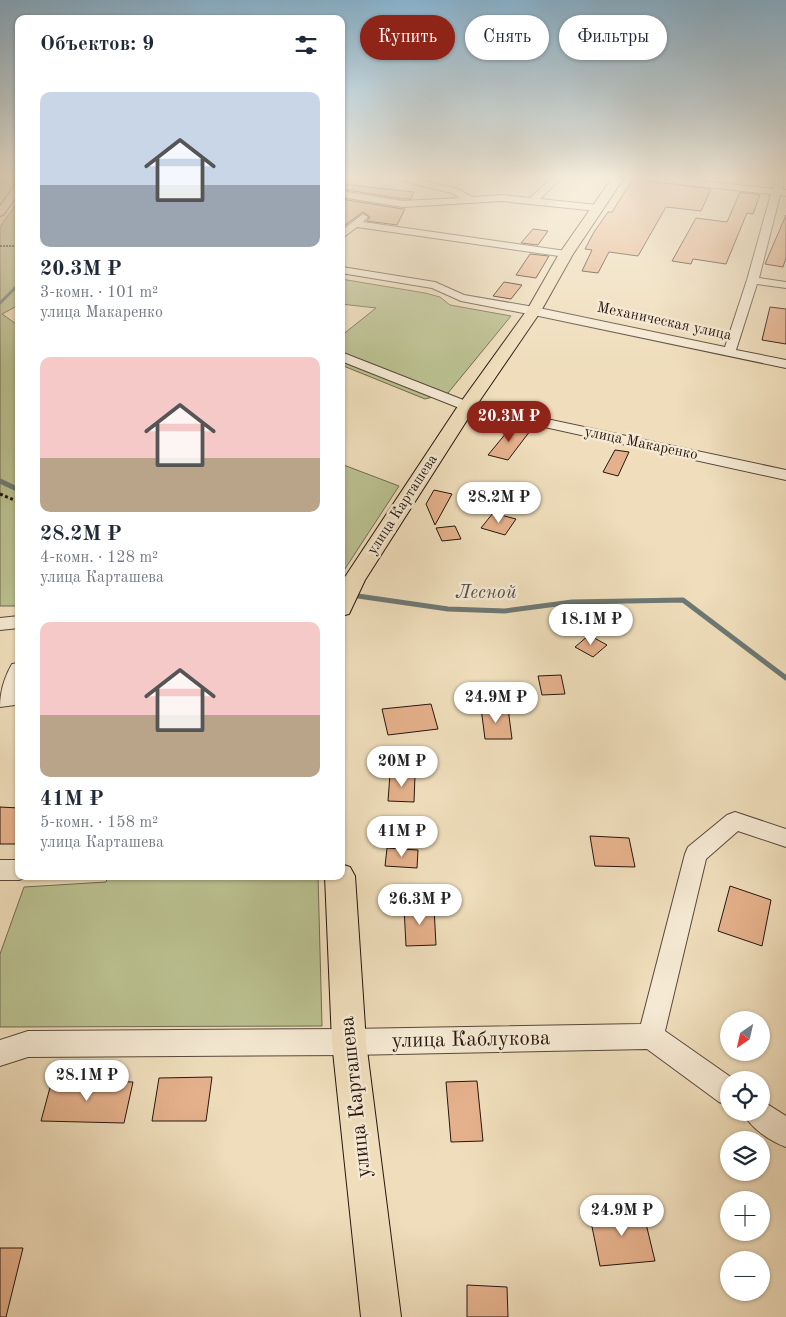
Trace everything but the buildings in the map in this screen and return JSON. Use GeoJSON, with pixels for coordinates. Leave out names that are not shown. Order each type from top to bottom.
{"type":"FeatureCollection","features":[{"type":"Feature","properties":{"kind":"main road","name":"улица Карташева"},"geometry":{"type":"LineString","coordinates":[[347,596],[467,406],[534,311],[576,239]]}},
{"type":"Feature","properties":{"kind":"main road","name":"улица Карташева"},"geometry":{"type":"LineString","coordinates":[[340,880],[349,1042],[381,1317]]}},
{"type":"Feature","properties":{"kind":"street"},"geometry":{"type":"LineString","coordinates":[[464,239],[566,254]]}},
{"type":"Feature","properties":{"kind":"street"},"geometry":{"type":"LineString","coordinates":[[729,353],[766,239]]}},
{"type":"Feature","properties":{"kind":"street"},"geometry":{"type":"LineString","coordinates":[[345,270],[436,284],[461,298],[534,311]]}},
{"type":"Feature","properties":{"kind":"street"},"geometry":{"type":"LineString","coordinates":[[753,280],[786,285]]}},
{"type":"Feature","properties":{"kind":"street","name":"Механическая улица"},"geometry":{"type":"LineString","coordinates":[[534,311],[786,364]]}},
{"type":"Feature","properties":{"kind":"street","name":"улица Макаренко"},"geometry":{"type":"LineString","coordinates":[[345,358],[467,406],[786,475]]}},
{"type":"Feature","properties":{"kind":"street"},"geometry":{"type":"LineString","coordinates":[[0,624],[15,622]]}},
{"type":"Feature","properties":{"kind":"street"},"geometry":{"type":"LineString","coordinates":[[9,700],[15,681]]}},
{"type":"Feature","properties":{"kind":"street"},"geometry":{"type":"LineString","coordinates":[[720,1086],[651,1036],[696,854],[736,821],[786,838]]}},
{"type":"Feature","properties":{"kind":"street"},"geometry":{"type":"LineString","coordinates":[[0,870],[15,870]]}},
{"type":"Feature","properties":{"kind":"street","name":"улица Каблукова"},"geometry":{"type":"LineString","coordinates":[[0,1053],[28,1044],[349,1042],[651,1036]]}},
{"type":"Feature","properties":{"kind":"street"},"geometry":{"type":"LineString","coordinates":[[769,1121],[786,1133]]}},
{"type":"Feature","properties":{"kind":"path"},"geometry":{"type":"LineString","coordinates":[[0,246],[15,246]]}},
{"type":"Feature","properties":{"kind":"path"},"geometry":{"type":"LineString","coordinates":[[0,494],[15,500]]}},
{"type":"Feature","properties":{"kind":"green space"},"geometry":{"type":"Polygon","coordinates":[[[0,239],[15,239],[15,307],[2,314],[15,323],[15,606],[0,606],[0,239]]]}},
{"type":"Feature","properties":{"kind":"green space"},"geometry":{"type":"Polygon","coordinates":[[[345,280],[425,293],[440,297],[450,305],[511,316],[448,393],[425,399],[345,367],[345,333],[376,308],[345,304],[345,280]]]}},
{"type":"Feature","properties":{"kind":"green space"},"geometry":{"type":"Polygon","coordinates":[[[345,466],[399,486],[345,569],[345,466]]]}},
{"type":"Feature","properties":{"kind":"green space"},"geometry":{"type":"Polygon","coordinates":[[[107,880],[318,880],[322,1026],[0,1027],[0,954],[24,887],[106,882],[107,880]]]}},
{"type":"Feature","properties":{"kind":"waterway","name":"Лесной"},"geometry":{"type":"LineString","coordinates":[[0,303],[15,288]]}},
{"type":"Feature","properties":{"kind":"waterway","name":"Лесной"},"geometry":{"type":"LineString","coordinates":[[0,481],[15,488]]}},
{"type":"Feature","properties":{"kind":"waterway","name":"Лесной"},"geometry":{"type":"LineString","coordinates":[[351,595],[448,609],[505,611],[572,602],[683,600],[786,678]]}}]}
